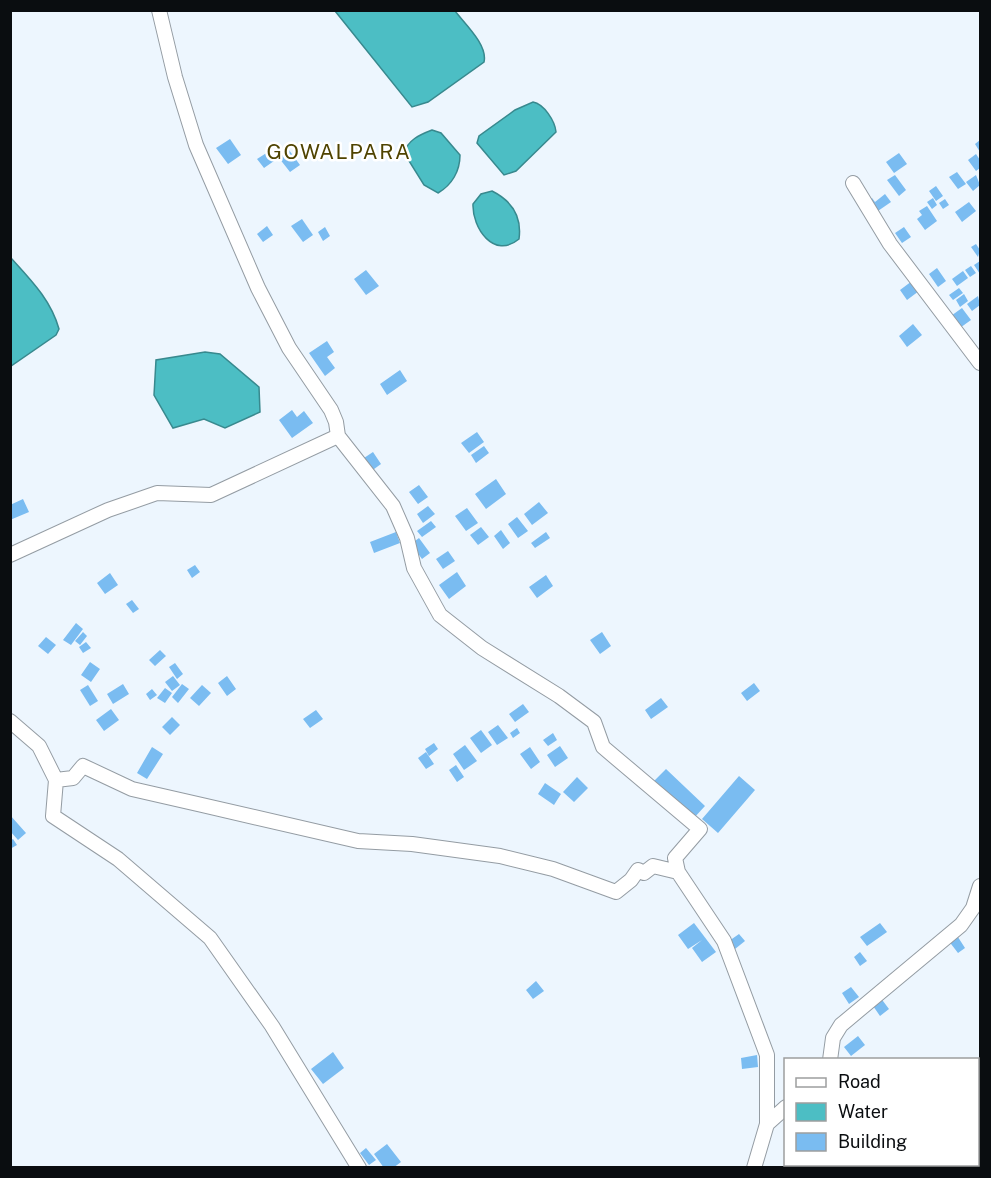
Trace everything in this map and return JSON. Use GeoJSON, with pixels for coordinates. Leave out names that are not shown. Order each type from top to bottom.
{"type":"FeatureCollection","features":[{"type":"Feature","properties":{"kind":"street"},"geometry":{"type":"LineString","coordinates":[[159,10],[174,77],[196,145],[258,288],[289,348],[331,410],[338,436],[393,506],[407,538],[414,568],[440,615],[482,648],[559,696],[594,722],[603,747],[700,829],[675,858],[678,872],[724,941],[767,1054],[767,1124],[754,1167]]}},
{"type":"Feature","properties":{"kind":"street"},"geometry":{"type":"LineString","coordinates":[[853,183],[896,252],[980,362]]}},
{"type":"Feature","properties":{"kind":"street"},"geometry":{"type":"LineString","coordinates":[[10,555],[108,510],[157,493],[211,495],[338,436]]}},
{"type":"Feature","properties":{"kind":"street"},"geometry":{"type":"LineString","coordinates":[[10,721],[39,746],[56,780],[53,816],[118,859],[210,938],[289,1053],[359,1167]]}},
{"type":"Feature","properties":{"kind":"street"},"geometry":{"type":"LineString","coordinates":[[56,780],[73,778],[82,766],[132,789],[358,841],[412,844],[500,856],[553,869],[616,892],[638,870],[644,873],[653,866],[678,872]]}},
{"type":"Feature","properties":{"kind":"street"},"geometry":{"type":"LineString","coordinates":[[830,1058],[833,1038],[841,1025],[961,925],[972,908],[981,886]]}},
{"type":"Feature","properties":{"kind":"street"},"geometry":{"type":"LineString","coordinates":[[767,1124],[784,1109]]}},
{"type":"Feature","properties":{"kind":"water"},"geometry":{"type":"Polygon","coordinates":[[[335,11],[455,11],[470,28],[483,49],[484,62],[428,102],[412,107],[335,11]]]}},
{"type":"Feature","properties":{"kind":"water"},"geometry":{"type":"Polygon","coordinates":[[[533,102],[541,106],[548,114],[554,123],[556,132],[516,171],[504,175],[477,143],[479,136],[515,110],[533,102]]]}},
{"type":"Feature","properties":{"kind":"water"},"geometry":{"type":"Polygon","coordinates":[[[432,130],[441,133],[460,155],[459,167],[454,177],[438,193],[424,185],[404,153],[415,138],[432,130]]]}},
{"type":"Feature","properties":{"kind":"water"},"geometry":{"type":"Polygon","coordinates":[[[492,191],[510,205],[517,217],[519,239],[510,245],[501,246],[493,243],[486,238],[476,223],[473,204],[481,194],[492,191]]]}},
{"type":"Feature","properties":{"kind":"water"},"geometry":{"type":"Polygon","coordinates":[[[11,258],[46,300],[59,329],[56,335],[11,366],[11,258]]]}},
{"type":"Feature","properties":{"kind":"water"},"geometry":{"type":"Polygon","coordinates":[[[205,352],[220,354],[259,387],[260,412],[225,428],[204,419],[173,428],[154,395],[156,360],[205,352]]]}},
{"type":"Feature","properties":{"kind":"building"},"geometry":{"type":"Polygon","coordinates":[[[230,139],[241,155],[228,164],[216,148],[230,139]]]}},
{"type":"Feature","properties":{"kind":"building"},"geometry":{"type":"Polygon","coordinates":[[[980,140],[980,152],[975,144],[980,140]]]}},
{"type":"Feature","properties":{"kind":"building"},"geometry":{"type":"Polygon","coordinates":[[[289,150],[300,165],[290,172],[279,158],[289,150]]]}},
{"type":"Feature","properties":{"kind":"building"},"geometry":{"type":"Polygon","coordinates":[[[268,152],[274,161],[264,168],[257,159],[268,152]]]}},
{"type":"Feature","properties":{"kind":"building"},"geometry":{"type":"Polygon","coordinates":[[[899,153],[907,164],[894,173],[886,162],[899,153]]]}},
{"type":"Feature","properties":{"kind":"building"},"geometry":{"type":"Polygon","coordinates":[[[976,154],[980,160],[980,168],[976,171],[968,160],[976,154]]]}},
{"type":"Feature","properties":{"kind":"building"},"geometry":{"type":"Polygon","coordinates":[[[957,172],[966,184],[958,189],[949,177],[957,172]]]}},
{"type":"Feature","properties":{"kind":"building"},"geometry":{"type":"Polygon","coordinates":[[[895,175],[906,190],[899,196],[887,180],[895,175]]]}},
{"type":"Feature","properties":{"kind":"building"},"geometry":{"type":"Polygon","coordinates":[[[976,175],[980,185],[973,191],[966,182],[976,175]]]}},
{"type":"Feature","properties":{"kind":"building"},"geometry":{"type":"Polygon","coordinates":[[[936,186],[943,196],[936,201],[929,191],[936,186]]]}},
{"type":"Feature","properties":{"kind":"building"},"geometry":{"type":"Polygon","coordinates":[[[885,194],[891,202],[875,213],[867,202],[872,198],[875,202],[885,194]]]}},
{"type":"Feature","properties":{"kind":"building"},"geometry":{"type":"Polygon","coordinates":[[[933,198],[937,205],[932,209],[927,202],[933,198]]]}},
{"type":"Feature","properties":{"kind":"building"},"geometry":{"type":"Polygon","coordinates":[[[945,199],[949,205],[943,209],[939,203],[945,199]]]}},
{"type":"Feature","properties":{"kind":"building"},"geometry":{"type":"Polygon","coordinates":[[[969,202],[976,211],[962,222],[955,212],[969,202]]]}},
{"type":"Feature","properties":{"kind":"building"},"geometry":{"type":"Polygon","coordinates":[[[927,206],[937,221],[925,230],[917,219],[922,215],[919,211],[927,206]]]}},
{"type":"Feature","properties":{"kind":"building"},"geometry":{"type":"Polygon","coordinates":[[[302,219],[313,235],[303,242],[291,226],[302,219]]]}},
{"type":"Feature","properties":{"kind":"building"},"geometry":{"type":"Polygon","coordinates":[[[267,226],[273,235],[263,242],[257,234],[267,226]]]}},
{"type":"Feature","properties":{"kind":"building"},"geometry":{"type":"Polygon","coordinates":[[[325,227],[330,236],[323,241],[318,232],[325,227]]]}},
{"type":"Feature","properties":{"kind":"building"},"geometry":{"type":"Polygon","coordinates":[[[904,227],[911,237],[902,243],[895,233],[904,227]]]}},
{"type":"Feature","properties":{"kind":"building"},"geometry":{"type":"Polygon","coordinates":[[[976,244],[980,250],[978,257],[971,247],[976,244]]]}},
{"type":"Feature","properties":{"kind":"building"},"geometry":{"type":"Polygon","coordinates":[[[980,261],[980,274],[974,265],[980,261]]]}},
{"type":"Feature","properties":{"kind":"building"},"geometry":{"type":"Polygon","coordinates":[[[971,266],[976,273],[970,277],[965,270],[971,266]]]}},
{"type":"Feature","properties":{"kind":"building"},"geometry":{"type":"Polygon","coordinates":[[[937,268],[946,281],[938,287],[929,274],[937,268]]]}},
{"type":"Feature","properties":{"kind":"building"},"geometry":{"type":"Polygon","coordinates":[[[366,270],[379,286],[366,295],[354,279],[366,270]]]}},
{"type":"Feature","properties":{"kind":"building"},"geometry":{"type":"Polygon","coordinates":[[[963,271],[968,278],[957,286],[952,279],[963,271]]]}},
{"type":"Feature","properties":{"kind":"building"},"geometry":{"type":"Polygon","coordinates":[[[912,281],[919,291],[907,300],[900,290],[912,281]]]}},
{"type":"Feature","properties":{"kind":"building"},"geometry":{"type":"Polygon","coordinates":[[[959,288],[963,293],[953,300],[949,295],[959,288]]]}},
{"type":"Feature","properties":{"kind":"building"},"geometry":{"type":"Polygon","coordinates":[[[964,294],[968,301],[960,307],[956,300],[964,294]]]}},
{"type":"Feature","properties":{"kind":"building"},"geometry":{"type":"Polygon","coordinates":[[[978,296],[980,305],[972,311],[967,304],[978,296]]]}},
{"type":"Feature","properties":{"kind":"building"},"geometry":{"type":"Polygon","coordinates":[[[962,308],[971,320],[957,330],[948,318],[962,308]]]}},
{"type":"Feature","properties":{"kind":"building"},"geometry":{"type":"Polygon","coordinates":[[[913,324],[922,335],[907,347],[899,336],[913,324]]]}},
{"type":"Feature","properties":{"kind":"building"},"geometry":{"type":"Polygon","coordinates":[[[327,341],[334,352],[327,357],[335,368],[325,376],[309,353],[327,341]]]}},
{"type":"Feature","properties":{"kind":"building"},"geometry":{"type":"Polygon","coordinates":[[[400,370],[407,381],[387,395],[380,384],[400,370]]]}},
{"type":"Feature","properties":{"kind":"building"},"geometry":{"type":"Polygon","coordinates":[[[292,410],[297,417],[304,411],[313,423],[292,438],[279,420],[292,410]]]}},
{"type":"Feature","properties":{"kind":"building"},"geometry":{"type":"Polygon","coordinates":[[[477,432],[484,442],[469,453],[461,443],[477,432]]]}},
{"type":"Feature","properties":{"kind":"building"},"geometry":{"type":"Polygon","coordinates":[[[484,446],[489,453],[476,463],[471,455],[484,446]]]}},
{"type":"Feature","properties":{"kind":"building"},"geometry":{"type":"Polygon","coordinates":[[[373,452],[381,464],[370,472],[361,460],[373,452]]]}},
{"type":"Feature","properties":{"kind":"building"},"geometry":{"type":"Polygon","coordinates":[[[496,479],[506,494],[486,509],[475,494],[496,479]]]}},
{"type":"Feature","properties":{"kind":"building"},"geometry":{"type":"Polygon","coordinates":[[[419,485],[428,497],[418,504],[409,492],[419,485]]]}},
{"type":"Feature","properties":{"kind":"building"},"geometry":{"type":"Polygon","coordinates":[[[23,499],[29,512],[10,520],[10,505],[23,499]]]}},
{"type":"Feature","properties":{"kind":"building"},"geometry":{"type":"Polygon","coordinates":[[[539,502],[548,513],[532,525],[524,514],[539,502]]]}},
{"type":"Feature","properties":{"kind":"building"},"geometry":{"type":"Polygon","coordinates":[[[428,506],[435,514],[423,523],[417,514],[428,506]]]}},
{"type":"Feature","properties":{"kind":"building"},"geometry":{"type":"Polygon","coordinates":[[[467,508],[478,523],[466,531],[455,516],[467,508]]]}},
{"type":"Feature","properties":{"kind":"building"},"geometry":{"type":"Polygon","coordinates":[[[517,517],[528,531],[518,538],[508,524],[517,517]]]}},
{"type":"Feature","properties":{"kind":"building"},"geometry":{"type":"Polygon","coordinates":[[[431,521],[436,527],[422,537],[417,531],[431,521]]]}},
{"type":"Feature","properties":{"kind":"building"},"geometry":{"type":"Polygon","coordinates":[[[481,527],[489,537],[478,545],[470,535],[481,527]]]}},
{"type":"Feature","properties":{"kind":"building"},"geometry":{"type":"Polygon","coordinates":[[[501,530],[510,543],[503,549],[494,536],[501,530]]]}},
{"type":"Feature","properties":{"kind":"building"},"geometry":{"type":"Polygon","coordinates":[[[396,532],[400,543],[374,553],[370,542],[396,532]]]}},
{"type":"Feature","properties":{"kind":"building"},"geometry":{"type":"Polygon","coordinates":[[[546,532],[550,538],[535,548],[531,543],[546,532]]]}},
{"type":"Feature","properties":{"kind":"building"},"geometry":{"type":"Polygon","coordinates":[[[419,538],[430,553],[422,559],[411,544],[419,538]]]}},
{"type":"Feature","properties":{"kind":"building"},"geometry":{"type":"Polygon","coordinates":[[[448,551],[455,561],[443,569],[436,559],[448,551]]]}},
{"type":"Feature","properties":{"kind":"building"},"geometry":{"type":"Polygon","coordinates":[[[195,565],[200,572],[192,578],[187,570],[195,565]]]}},
{"type":"Feature","properties":{"kind":"building"},"geometry":{"type":"Polygon","coordinates":[[[457,572],[466,586],[449,599],[439,585],[457,572]]]}},
{"type":"Feature","properties":{"kind":"building"},"geometry":{"type":"Polygon","coordinates":[[[110,573],[118,585],[105,594],[97,583],[110,573]]]}},
{"type":"Feature","properties":{"kind":"building"},"geometry":{"type":"Polygon","coordinates":[[[546,575],[553,586],[537,598],[529,587],[546,575]]]}},
{"type":"Feature","properties":{"kind":"building"},"geometry":{"type":"Polygon","coordinates":[[[132,600],[139,609],[133,613],[126,604],[132,600]]]}},
{"type":"Feature","properties":{"kind":"building"},"geometry":{"type":"Polygon","coordinates":[[[76,623],[83,629],[71,645],[63,640],[76,623]]]}},
{"type":"Feature","properties":{"kind":"building"},"geometry":{"type":"Polygon","coordinates":[[[83,632],[87,636],[80,645],[75,641],[83,632]]]}},
{"type":"Feature","properties":{"kind":"building"},"geometry":{"type":"Polygon","coordinates":[[[602,632],[611,646],[600,654],[590,640],[602,632]]]}},
{"type":"Feature","properties":{"kind":"building"},"geometry":{"type":"Polygon","coordinates":[[[46,637],[56,645],[48,654],[38,646],[46,637]]]}},
{"type":"Feature","properties":{"kind":"building"},"geometry":{"type":"Polygon","coordinates":[[[86,642],[91,648],[83,653],[79,647],[86,642]]]}},
{"type":"Feature","properties":{"kind":"building"},"geometry":{"type":"Polygon","coordinates":[[[160,650],[166,656],[155,666],[149,660],[160,650]]]}},
{"type":"Feature","properties":{"kind":"building"},"geometry":{"type":"Polygon","coordinates":[[[90,662],[100,669],[91,682],[81,675],[90,662]]]}},
{"type":"Feature","properties":{"kind":"building"},"geometry":{"type":"Polygon","coordinates":[[[175,663],[183,674],[177,679],[169,667],[175,663]]]}},
{"type":"Feature","properties":{"kind":"building"},"geometry":{"type":"Polygon","coordinates":[[[173,676],[180,685],[172,691],[165,682],[173,676]]]}},
{"type":"Feature","properties":{"kind":"building"},"geometry":{"type":"Polygon","coordinates":[[[227,676],[236,689],[227,696],[218,683],[227,676]]]}},
{"type":"Feature","properties":{"kind":"building"},"geometry":{"type":"Polygon","coordinates":[[[754,683],[760,691],[747,701],[741,693],[754,683]]]}},
{"type":"Feature","properties":{"kind":"building"},"geometry":{"type":"Polygon","coordinates":[[[123,684],[129,694],[113,704],[107,694],[123,684]]]}},
{"type":"Feature","properties":{"kind":"building"},"geometry":{"type":"Polygon","coordinates":[[[182,684],[189,689],[178,703],[172,697],[182,684]]]}},
{"type":"Feature","properties":{"kind":"building"},"geometry":{"type":"Polygon","coordinates":[[[88,685],[98,701],[90,706],[80,690],[88,685]]]}},
{"type":"Feature","properties":{"kind":"building"},"geometry":{"type":"Polygon","coordinates":[[[202,685],[211,693],[199,706],[190,698],[202,685]]]}},
{"type":"Feature","properties":{"kind":"building"},"geometry":{"type":"Polygon","coordinates":[[[165,688],[172,693],[165,703],[157,698],[165,688]]]}},
{"type":"Feature","properties":{"kind":"building"},"geometry":{"type":"Polygon","coordinates":[[[152,689],[157,695],[150,700],[146,694],[152,689]]]}},
{"type":"Feature","properties":{"kind":"building"},"geometry":{"type":"Polygon","coordinates":[[[661,698],[668,707],[651,719],[645,710],[661,698]]]}},
{"type":"Feature","properties":{"kind":"building"},"geometry":{"type":"Polygon","coordinates":[[[523,704],[529,712],[515,722],[509,714],[523,704]]]}},
{"type":"Feature","properties":{"kind":"building"},"geometry":{"type":"Polygon","coordinates":[[[111,709],[119,720],[104,731],[96,720],[111,709]]]}},
{"type":"Feature","properties":{"kind":"building"},"geometry":{"type":"Polygon","coordinates":[[[316,710],[323,719],[310,728],[303,719],[316,710]]]}},
{"type":"Feature","properties":{"kind":"building"},"geometry":{"type":"Polygon","coordinates":[[[172,717],[180,725],[170,735],[162,727],[172,717]]]}},
{"type":"Feature","properties":{"kind":"building"},"geometry":{"type":"Polygon","coordinates":[[[498,725],[508,738],[497,745],[488,732],[498,725]]]}},
{"type":"Feature","properties":{"kind":"building"},"geometry":{"type":"Polygon","coordinates":[[[517,728],[520,733],[513,738],[510,733],[517,728]]]}},
{"type":"Feature","properties":{"kind":"building"},"geometry":{"type":"Polygon","coordinates":[[[481,730],[492,745],[481,753],[470,738],[481,730]]]}},
{"type":"Feature","properties":{"kind":"building"},"geometry":{"type":"Polygon","coordinates":[[[553,733],[557,740],[548,746],[543,740],[553,733]]]}},
{"type":"Feature","properties":{"kind":"building"},"geometry":{"type":"Polygon","coordinates":[[[434,743],[438,749],[429,756],[425,749],[434,743]]]}},
{"type":"Feature","properties":{"kind":"building"},"geometry":{"type":"Polygon","coordinates":[[[465,745],[477,761],[464,770],[453,754],[465,745]]]}},
{"type":"Feature","properties":{"kind":"building"},"geometry":{"type":"Polygon","coordinates":[[[560,746],[568,758],[555,767],[547,755],[560,746]]]}},
{"type":"Feature","properties":{"kind":"building"},"geometry":{"type":"Polygon","coordinates":[[[152,747],[163,754],[147,779],[137,773],[152,747]]]}},
{"type":"Feature","properties":{"kind":"building"},"geometry":{"type":"Polygon","coordinates":[[[530,747],[540,762],[531,769],[520,754],[530,747]]]}},
{"type":"Feature","properties":{"kind":"building"},"geometry":{"type":"Polygon","coordinates":[[[426,752],[434,764],[426,769],[418,758],[426,752]]]}},
{"type":"Feature","properties":{"kind":"building"},"geometry":{"type":"Polygon","coordinates":[[[456,765],[464,777],[457,782],[449,770],[456,765]]]}},
{"type":"Feature","properties":{"kind":"building"},"geometry":{"type":"Polygon","coordinates":[[[666,769],[705,806],[693,819],[653,782],[666,769]]]}},
{"type":"Feature","properties":{"kind":"building"},"geometry":{"type":"Polygon","coordinates":[[[739,776],[755,790],[718,833],[702,819],[739,776]]]}},
{"type":"Feature","properties":{"kind":"building"},"geometry":{"type":"Polygon","coordinates":[[[577,777],[588,788],[574,802],[563,792],[577,777]]]}},
{"type":"Feature","properties":{"kind":"building"},"geometry":{"type":"Polygon","coordinates":[[[545,783],[561,794],[554,805],[538,794],[545,783]]]}},
{"type":"Feature","properties":{"kind":"building"},"geometry":{"type":"Polygon","coordinates":[[[10,815],[26,833],[18,840],[10,831],[10,815]]]}},
{"type":"Feature","properties":{"kind":"building"},"geometry":{"type":"Polygon","coordinates":[[[13,839],[17,845],[10,849],[10,841],[13,839]]]}},
{"type":"Feature","properties":{"kind":"building"},"geometry":{"type":"Polygon","coordinates":[[[694,923],[716,952],[702,962],[692,948],[702,940],[688,949],[678,935],[694,923]]]}},
{"type":"Feature","properties":{"kind":"building"},"geometry":{"type":"Polygon","coordinates":[[[880,923],[887,932],[867,946],[860,937],[880,923]]]}},
{"type":"Feature","properties":{"kind":"building"},"geometry":{"type":"Polygon","coordinates":[[[739,934],[745,941],[735,949],[729,941],[739,934]]]}},
{"type":"Feature","properties":{"kind":"building"},"geometry":{"type":"Polygon","coordinates":[[[956,934],[965,948],[958,953],[948,940],[956,934]]]}},
{"type":"Feature","properties":{"kind":"building"},"geometry":{"type":"Polygon","coordinates":[[[860,952],[867,961],[860,966],[854,957],[860,952]]]}},
{"type":"Feature","properties":{"kind":"building"},"geometry":{"type":"Polygon","coordinates":[[[536,981],[544,991],[533,999],[526,990],[536,981]]]}},
{"type":"Feature","properties":{"kind":"building"},"geometry":{"type":"Polygon","coordinates":[[[851,987],[859,997],[849,1004],[842,993],[851,987]]]}},
{"type":"Feature","properties":{"kind":"building"},"geometry":{"type":"Polygon","coordinates":[[[880,997],[889,1009],[880,1016],[871,1003],[880,997]]]}},
{"type":"Feature","properties":{"kind":"building"},"geometry":{"type":"Polygon","coordinates":[[[858,1036],[865,1045],[851,1056],[844,1047],[858,1036]]]}},
{"type":"Feature","properties":{"kind":"building"},"geometry":{"type":"Polygon","coordinates":[[[333,1052],[344,1068],[323,1084],[311,1069],[333,1052]]]}},
{"type":"Feature","properties":{"kind":"building"},"geometry":{"type":"Polygon","coordinates":[[[757,1055],[758,1067],[742,1069],[741,1058],[757,1055]]]}},
{"type":"Feature","properties":{"kind":"building"},"geometry":{"type":"Polygon","coordinates":[[[387,1144],[401,1162],[393,1168],[384,1168],[374,1154],[387,1144]]]}},
{"type":"Feature","properties":{"kind":"building"},"geometry":{"type":"Polygon","coordinates":[[[366,1148],[376,1160],[369,1165],[360,1153],[366,1148]]]}},
{"type":"Feature","properties":{"kind":"district","name":"GOWALPARA"},"geometry":{"type":"Point","coordinates":[339,151]}}]}
